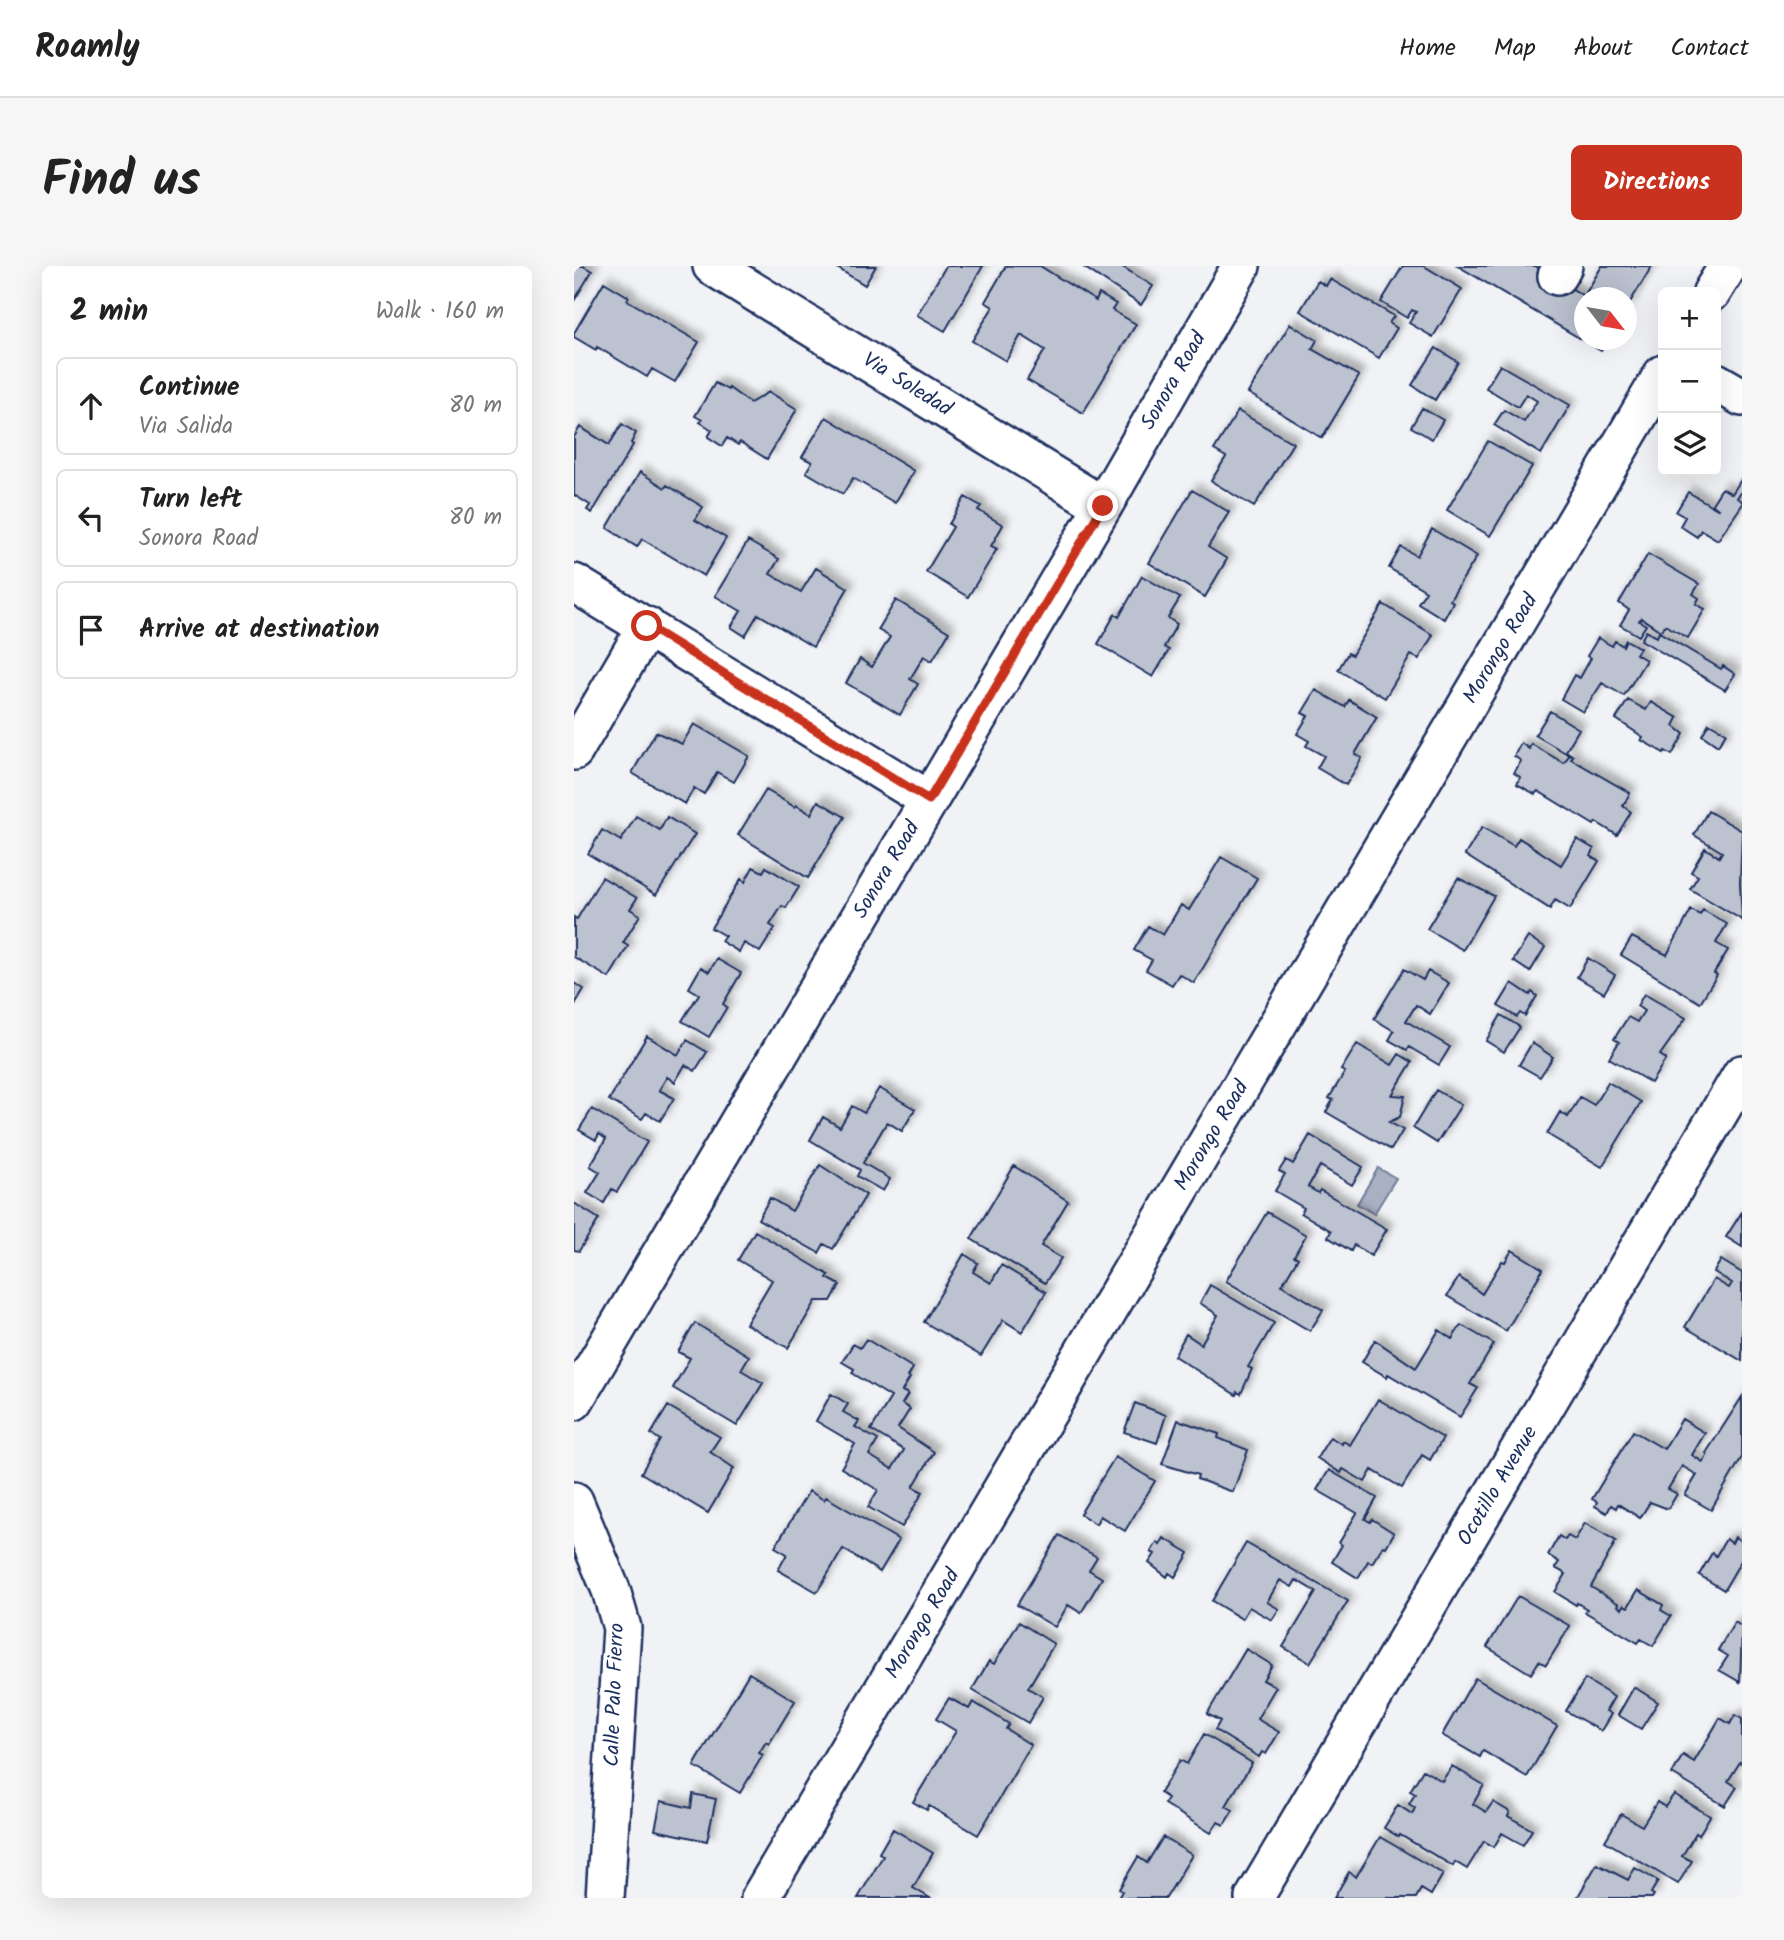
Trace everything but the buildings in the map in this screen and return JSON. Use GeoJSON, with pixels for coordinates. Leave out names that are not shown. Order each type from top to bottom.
{"type":"FeatureCollection","features":[{"type":"Feature","properties":{"kind":"street","name":"Sonora Road"},"geometry":{"type":"LineString","coordinates":[[574,1401],[1103,506],[1241,266]]}},
{"type":"Feature","properties":{"kind":"street"},"geometry":{"type":"LineString","coordinates":[[1715,287],[1728,266]]}},
{"type":"Feature","properties":{"kind":"street","name":"Via Soledad"},"geometry":{"type":"LineString","coordinates":[[732,271],[1103,506]]}},
{"type":"Feature","properties":{"kind":"street","name":"Morongo Road"},"geometry":{"type":"LineString","coordinates":[[760,1898],[1658,382]]}},
{"type":"Feature","properties":{"kind":"street"},"geometry":{"type":"LineString","coordinates":[[1721,385],[1742,397]]}},
{"type":"Feature","properties":{"kind":"street"},"geometry":{"type":"LineString","coordinates":[[574,583],[929,800]]}},
{"type":"Feature","properties":{"kind":"street"},"geometry":{"type":"LineString","coordinates":[[574,751],[647,626]]}},
{"type":"Feature","properties":{"kind":"street","name":"Ocotillo Avenue"},"geometry":{"type":"LineString","coordinates":[[1254,1898],[1742,1074]]}},
{"type":"Feature","properties":{"kind":"street","name":"Calle Palo Fierro"},"geometry":{"type":"LineString","coordinates":[[574,1501],[611,1590],[622,1628],[606,1898]]}},
{"type":"Feature","properties":{"kind":"water"},"geometry":{"type":"Polygon","coordinates":[[[1378,1168],[1396,1178],[1374,1214],[1357,1204],[1378,1168]]]}},
{"type":"Feature","properties":{"kind":"route"},"geometry":{"type":"LineString","coordinates":[[647,626],[929,800],[1103,506]]}}]}
